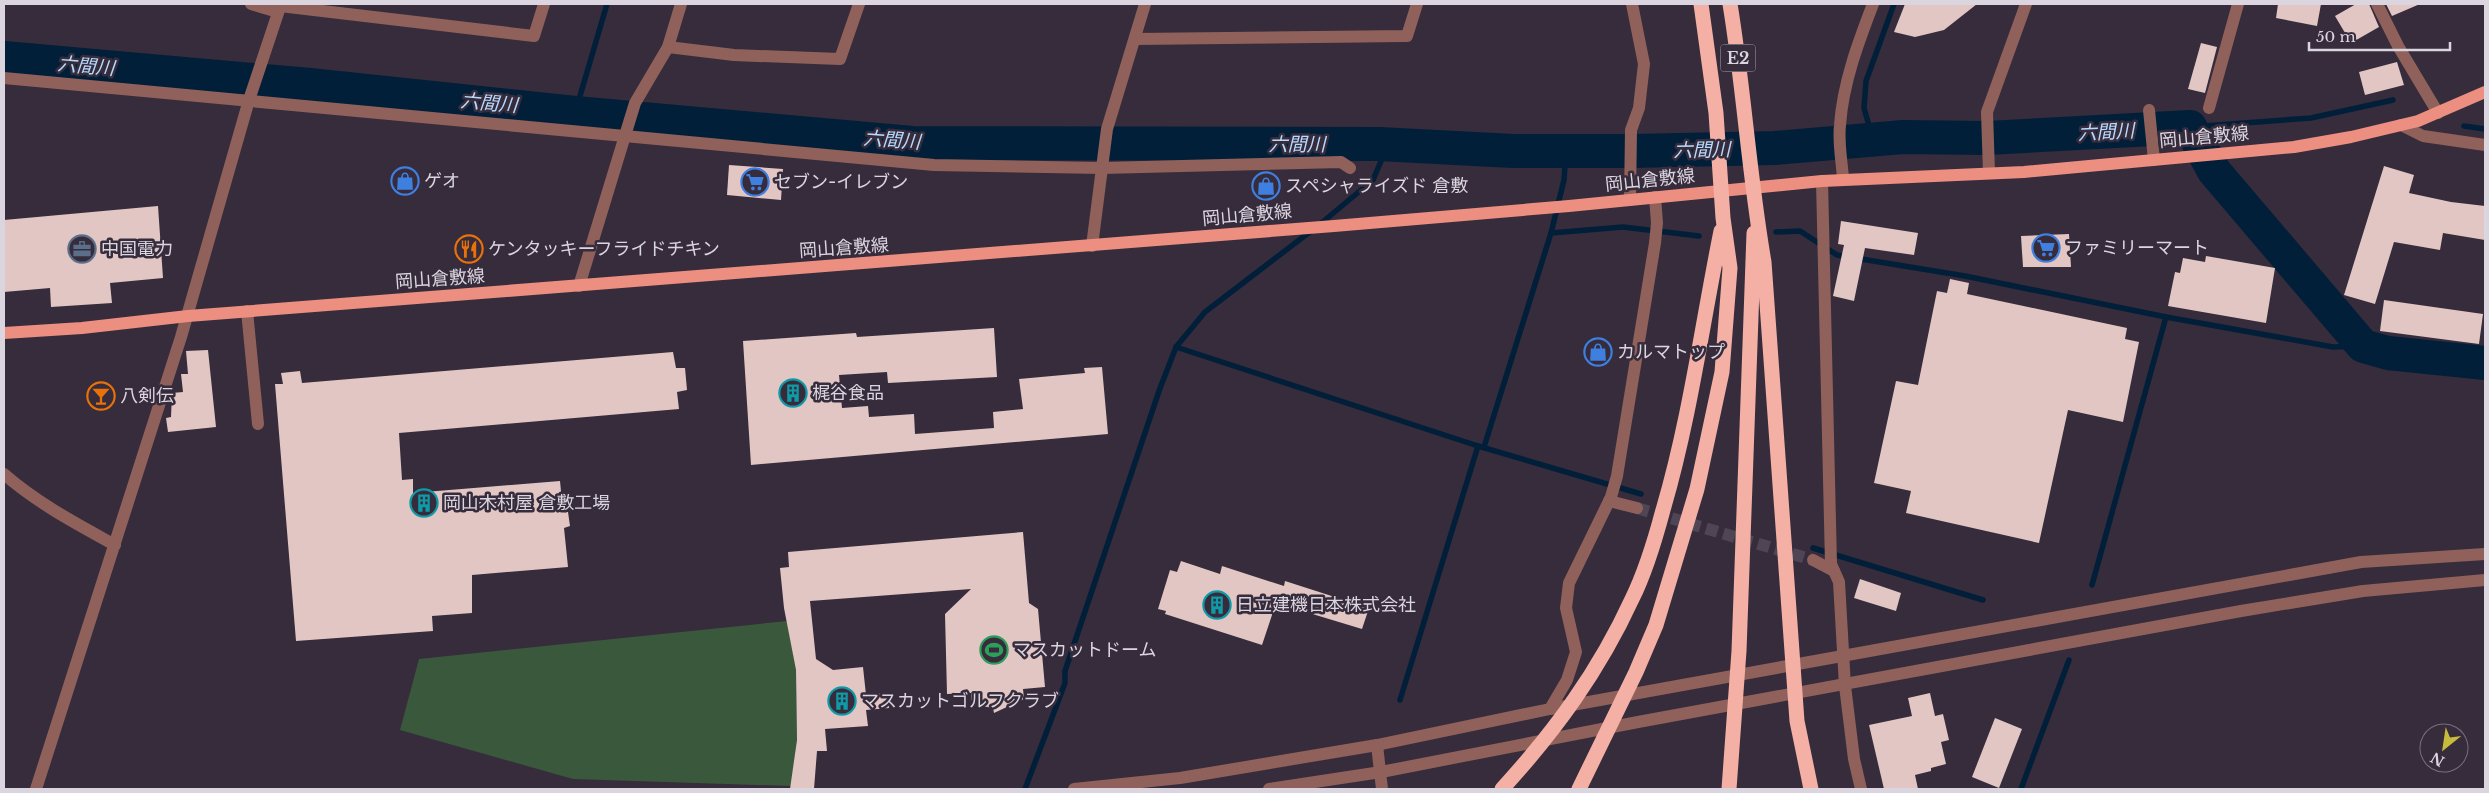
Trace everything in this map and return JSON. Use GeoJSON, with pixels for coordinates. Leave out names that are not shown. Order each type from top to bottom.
{"type":"FeatureCollection","features":[{"type":"Feature","properties":{"kind":"highway","name":"E2"},"geometry":{"type":"LineString","coordinates":[[1701,4],[1716,113],[1723,218]]}},
{"type":"Feature","properties":{"kind":"highway","name":"E2"},"geometry":{"type":"LineString","coordinates":[[1730,4],[1756,212]]}},
{"type":"Feature","properties":{"kind":"highway"},"geometry":{"type":"LineString","coordinates":[[1756,212],[1764,262],[1797,721],[1811,789]]}},
{"type":"Feature","properties":{"kind":"highway"},"geometry":{"type":"LineString","coordinates":[[1729,789],[1739,651],[1752,262],[1756,212]]}},
{"type":"Feature","properties":{"kind":"highway"},"geometry":{"type":"LineString","coordinates":[[1502,789],[1540,748],[1583,690],[1632,599],[1653,545],[1694,389],[1723,218]]}},
{"type":"Feature","properties":{"kind":"highway"},"geometry":{"type":"LineString","coordinates":[[1579,789],[1636,672],[1656,625],[1697,489],[1722,372],[1730,268],[1723,218]]}},
{"type":"Feature","properties":{"kind":"main road","name":"岡山倉敷線"},"geometry":{"type":"LineString","coordinates":[[4,333],[82,328],[188,316],[1092,246],[1549,208],[1843,179],[1989,173],[2294,147],[2351,137],[2401,125],[2438,113],[2485,92]]}},
{"type":"Feature","properties":{"kind":"street"},"geometry":{"type":"LineString","coordinates":[[251,4],[534,36],[544,4]]}},
{"type":"Feature","properties":{"kind":"street"},"geometry":{"type":"LineString","coordinates":[[580,286],[624,134],[635,103],[668,47],[681,4]]}},
{"type":"Feature","properties":{"kind":"street"},"geometry":{"type":"LineString","coordinates":[[668,47],[734,55],[840,59],[859,4]]}},
{"type":"Feature","properties":{"kind":"street"},"geometry":{"type":"LineString","coordinates":[[1092,246],[1107,128],[1145,4]]}},
{"type":"Feature","properties":{"kind":"street"},"geometry":{"type":"LineString","coordinates":[[1135,39],[1407,36],[1417,4]]}},
{"type":"Feature","properties":{"kind":"street"},"geometry":{"type":"LineString","coordinates":[[1630,200],[1631,130],[1639,108],[1644,64],[1632,4]]}},
{"type":"Feature","properties":{"kind":"street"},"geometry":{"type":"LineString","coordinates":[[1843,179],[1839,128],[1842,107],[1854,53],[1873,4]]}},
{"type":"Feature","properties":{"kind":"street"},"geometry":{"type":"LineString","coordinates":[[1989,173],[1987,112],[2026,4]]}},
{"type":"Feature","properties":{"kind":"street"},"geometry":{"type":"LineString","coordinates":[[2209,108],[2238,4]]}},
{"type":"Feature","properties":{"kind":"street"},"geometry":{"type":"LineString","coordinates":[[2377,4],[2398,46],[2438,113]]}},
{"type":"Feature","properties":{"kind":"street"},"geometry":{"type":"LineString","coordinates":[[36,789],[188,316],[250,96],[280,7]]}},
{"type":"Feature","properties":{"kind":"street"},"geometry":{"type":"LineString","coordinates":[[4,78],[250,96],[934,165],[1341,162],[1350,168]]}},
{"type":"Feature","properties":{"kind":"street"},"geometry":{"type":"LineString","coordinates":[[2149,110],[2154,160]]}},
{"type":"Feature","properties":{"kind":"street"},"geometry":{"type":"LineString","coordinates":[[2401,125],[2422,136],[2485,145]]}},
{"type":"Feature","properties":{"kind":"street"},"geometry":{"type":"LineString","coordinates":[[1822,181],[1822,258],[1830,544],[1832,568],[1839,582],[1845,686],[1854,759],[1861,789]]}},
{"type":"Feature","properties":{"kind":"street"},"geometry":{"type":"LineString","coordinates":[[1550,709],[1567,680],[1576,652],[1566,608],[1569,583],[1610,499],[1616,476],[1657,223],[1655,197]]}},
{"type":"Feature","properties":{"kind":"street"},"geometry":{"type":"LineString","coordinates":[[247,312],[258,424]]}},
{"type":"Feature","properties":{"kind":"street"},"geometry":{"type":"LineString","coordinates":[[4,474],[18,487],[115,545]]}},
{"type":"Feature","properties":{"kind":"street"},"geometry":{"type":"LineString","coordinates":[[1610,499],[1637,508]]}},
{"type":"Feature","properties":{"kind":"street"},"geometry":{"type":"LineString","coordinates":[[1074,789],[1180,778],[1377,745],[1550,709],[2361,562],[2485,554]]}},
{"type":"Feature","properties":{"kind":"street"},"geometry":{"type":"LineString","coordinates":[[1813,560],[1832,568]]}},
{"type":"Feature","properties":{"kind":"street"},"geometry":{"type":"LineString","coordinates":[[1269,789],[1381,772],[1638,722],[1845,686],[2242,611],[2363,591],[2485,580]]}},
{"type":"Feature","properties":{"kind":"street"},"geometry":{"type":"LineString","coordinates":[[1377,745],[1382,789]]}},
{"type":"Feature","properties":{"kind":"green space"},"geometry":{"type":"Polygon","coordinates":[[[787,621],[796,670],[797,740],[791,786],[573,779],[400,730],[419,659],[787,621]]]}},
{"type":"Feature","properties":{"kind":"building"},"geometry":{"type":"Polygon","coordinates":[[[1905,4],[1977,4],[1944,30],[1915,37],[1894,32],[1905,4]]]}},
{"type":"Feature","properties":{"kind":"building"},"geometry":{"type":"Polygon","coordinates":[[[2278,4],[2321,4],[2317,26],[2276,18],[2278,4]]]}},
{"type":"Feature","properties":{"kind":"building"},"geometry":{"type":"Polygon","coordinates":[[[2356,4],[2369,4],[2379,27],[2351,43],[2335,16],[2356,4]]]}},
{"type":"Feature","properties":{"kind":"building"},"geometry":{"type":"Polygon","coordinates":[[[2386,4],[2420,4],[2392,16],[2386,4]]]}},
{"type":"Feature","properties":{"kind":"building"},"geometry":{"type":"Polygon","coordinates":[[[2201,43],[2217,47],[2205,93],[2188,89],[2201,43]]]}},
{"type":"Feature","properties":{"kind":"building"},"geometry":{"type":"Polygon","coordinates":[[[2397,62],[2404,85],[2365,95],[2359,72],[2397,62]]]}},
{"type":"Feature","properties":{"kind":"building","name":"セブン-イレブン"},"geometry":{"type":"Polygon","coordinates":[[[729,165],[783,169],[781,200],[727,195],[729,165]]]}},
{"type":"Feature","properties":{"kind":"building"},"geometry":{"type":"Polygon","coordinates":[[[2384,166],[2414,175],[2409,193],[2451,202],[2485,206],[2485,240],[2443,233],[2440,250],[2394,242],[2375,304],[2344,295],[2384,166]]]}},
{"type":"Feature","properties":{"kind":"building","name":"中国電力"},"geometry":{"type":"Polygon","coordinates":[[[158,206],[163,278],[110,283],[112,303],[51,307],[50,288],[4,292],[4,220],[158,206]]]}},
{"type":"Feature","properties":{"kind":"building"},"geometry":{"type":"Polygon","coordinates":[[[1841,221],[1918,233],[1914,255],[1865,248],[1854,301],[1833,296],[1844,245],[1838,244],[1841,221]]]}},
{"type":"Feature","properties":{"kind":"building"},"geometry":{"type":"Polygon","coordinates":[[[2069,234],[2071,267],[2023,267],[2021,236],[2069,234]]]}},
{"type":"Feature","properties":{"kind":"building"},"geometry":{"type":"Polygon","coordinates":[[[2206,256],[2275,268],[2266,323],[2168,306],[2175,272],[2180,273],[2183,258],[2205,262],[2206,256]]]}},
{"type":"Feature","properties":{"kind":"building"},"geometry":{"type":"Polygon","coordinates":[[[1950,279],[1969,283],[1967,294],[2127,328],[2125,339],[2139,342],[2123,422],[2068,410],[2039,543],[1906,513],[1911,491],[1874,483],[1896,381],[1918,385],[1937,291],[1947,293],[1950,279]]]}},
{"type":"Feature","properties":{"kind":"building"},"geometry":{"type":"Polygon","coordinates":[[[2384,300],[2483,314],[2479,344],[2380,331],[2384,300]]]}},
{"type":"Feature","properties":{"kind":"building","name":"梶谷食品"},"geometry":{"type":"Polygon","coordinates":[[[994,328],[997,377],[888,383],[887,372],[839,375],[842,408],[868,406],[869,417],[914,414],[915,434],[994,428],[993,412],[1023,409],[1019,379],[1085,373],[1084,368],[1102,367],[1108,434],[751,465],[743,341],[856,333],[857,337],[994,328]]]}},
{"type":"Feature","properties":{"kind":"building"},"geometry":{"type":"Polygon","coordinates":[[[208,350],[216,427],[168,432],[166,418],[171,417],[172,393],[183,392],[181,374],[188,374],[186,351],[208,350]]]}},
{"type":"Feature","properties":{"kind":"building","name":"岡山木村屋 倉敷工場"},"geometry":{"type":"Polygon","coordinates":[[[673,352],[676,368],[685,368],[687,390],[677,392],[679,409],[399,433],[402,480],[413,479],[413,493],[560,481],[563,512],[568,512],[570,526],[564,528],[568,567],[472,575],[472,613],[432,616],[433,631],[296,641],[275,384],[283,384],[281,373],[300,371],[302,383],[673,352]]]}},
{"type":"Feature","properties":{"kind":"building"},"geometry":{"type":"Polygon","coordinates":[[[1023,532],[1029,603],[1038,609],[1045,687],[1023,689],[1024,699],[994,713],[993,708],[971,704],[971,693],[947,694],[945,614],[971,589],[810,601],[816,659],[833,670],[863,667],[866,695],[888,693],[889,708],[866,710],[868,726],[825,729],[827,751],[817,751],[814,789],[790,789],[797,740],[796,670],[784,608],[780,568],[789,567],[788,552],[1023,532]]]}},
{"type":"Feature","properties":{"kind":"building","name":"日立建機日本株式会社"},"geometry":{"type":"Polygon","coordinates":[[[1181,561],[1220,574],[1222,566],[1284,586],[1285,581],[1369,608],[1362,629],[1276,603],[1262,645],[1165,614],[1166,611],[1158,609],[1170,570],[1177,572],[1181,561]]]}},
{"type":"Feature","properties":{"kind":"building"},"geometry":{"type":"Polygon","coordinates":[[[1860,579],[1901,593],[1896,611],[1854,598],[1860,579]]]}},
{"type":"Feature","properties":{"kind":"building"},"geometry":{"type":"Polygon","coordinates":[[[1930,693],[1935,716],[1943,714],[1949,740],[1941,742],[1946,764],[1931,768],[1931,771],[1915,775],[1918,789],[1884,789],[1869,725],[1912,716],[1908,698],[1930,693]]]}},
{"type":"Feature","properties":{"kind":"building"},"geometry":{"type":"Polygon","coordinates":[[[1995,718],[2022,729],[1999,788],[1972,777],[1995,718]]]}},
{"type":"Feature","properties":{"kind":"waterway"},"geometry":{"type":"LineString","coordinates":[[575,113],[607,4]]}},
{"type":"Feature","properties":{"kind":"waterway"},"geometry":{"type":"LineString","coordinates":[[1873,140],[1864,108],[1866,81],[1894,4]]}},
{"type":"Feature","properties":{"kind":"waterway","name":"六間川"},"geometry":{"type":"LineString","coordinates":[[4,58],[310,85],[575,113],[912,143],[1379,144],[1513,151],[1631,151],[1775,148],[1903,137],[1987,138],[2190,127],[2214,171],[2363,346],[2388,353],[2485,363]]}},
{"type":"Feature","properties":{"kind":"waterway"},"geometry":{"type":"LineString","coordinates":[[2190,127],[2311,118],[2393,100]]}},
{"type":"Feature","properties":{"kind":"waterway"},"geometry":{"type":"LineString","coordinates":[[2464,126],[2485,129]]}},
{"type":"Feature","properties":{"kind":"waterway"},"geometry":{"type":"LineString","coordinates":[[1319,225],[1373,180],[1381,161],[1379,144]]}},
{"type":"Feature","properties":{"kind":"waterway"},"geometry":{"type":"LineString","coordinates":[[1551,233],[1564,180],[1566,151]]}},
{"type":"Feature","properties":{"kind":"waterway"},"geometry":{"type":"LineString","coordinates":[[1484,447],[1551,233],[1623,227],[1699,236]]}},
{"type":"Feature","properties":{"kind":"waterway"},"geometry":{"type":"LineString","coordinates":[[1025,789],[1065,683],[1065,671],[1159,391],[1176,347],[1205,312],[1311,231]]}},
{"type":"Feature","properties":{"kind":"waterway"},"geometry":{"type":"LineString","coordinates":[[1776,232],[1800,231],[1837,255],[1965,276],[2166,317],[2333,347],[2363,346]]}},
{"type":"Feature","properties":{"kind":"waterway"},"geometry":{"type":"LineString","coordinates":[[2092,585],[2166,317]]}},
{"type":"Feature","properties":{"kind":"waterway"},"geometry":{"type":"LineString","coordinates":[[1176,347],[1478,446],[1641,494]]}},
{"type":"Feature","properties":{"kind":"waterway"},"geometry":{"type":"LineString","coordinates":[[1400,700],[1478,446]]}},
{"type":"Feature","properties":{"kind":"waterway"},"geometry":{"type":"LineString","coordinates":[[1813,548],[1983,600]]}},
{"type":"Feature","properties":{"kind":"waterway"},"geometry":{"type":"LineString","coordinates":[[2021,789],[2069,660]]}},
{"type":"Feature","properties":{"kind":"tunnel"},"geometry":{"type":"LineString","coordinates":[[1637,508],[1813,560]]}},
{"type":"Feature","properties":{"kind":"place","name":"ゲオ"},"geometry":{"type":"Point","coordinates":[405,181]}},
{"type":"Feature","properties":{"kind":"place","name":"セブン-イレブン"},"geometry":{"type":"Point","coordinates":[755,182]}},
{"type":"Feature","properties":{"kind":"place","name":"スペシャライズド 倉敷"},"geometry":{"type":"Point","coordinates":[1266,186]}},
{"type":"Feature","properties":{"kind":"place","name":"ファミリーマート"},"geometry":{"type":"Point","coordinates":[2046,248]}},
{"type":"Feature","properties":{"kind":"place","name":"中国電力"},"geometry":{"type":"Point","coordinates":[82,249]}},
{"type":"Feature","properties":{"kind":"place","name":"ケンタッキーフライドチキン"},"geometry":{"type":"Point","coordinates":[469,249]}},
{"type":"Feature","properties":{"kind":"place","name":"カルマトップ"},"geometry":{"type":"Point","coordinates":[1598,352]}},
{"type":"Feature","properties":{"kind":"place","name":"梶谷食品"},"geometry":{"type":"Point","coordinates":[793,393]}},
{"type":"Feature","properties":{"kind":"place","name":"八剣伝"},"geometry":{"type":"Point","coordinates":[101,396]}},
{"type":"Feature","properties":{"kind":"place","name":"岡山木村屋 倉敷工場"},"geometry":{"type":"Point","coordinates":[424,503]}},
{"type":"Feature","properties":{"kind":"place","name":"日立建機日本株式会社"},"geometry":{"type":"Point","coordinates":[1217,605]}},
{"type":"Feature","properties":{"kind":"place","name":"マスカットドーム"},"geometry":{"type":"Point","coordinates":[994,650]}},
{"type":"Feature","properties":{"kind":"place","name":"マスカットゴルフクラブ"},"geometry":{"type":"Point","coordinates":[842,701]}}]}
